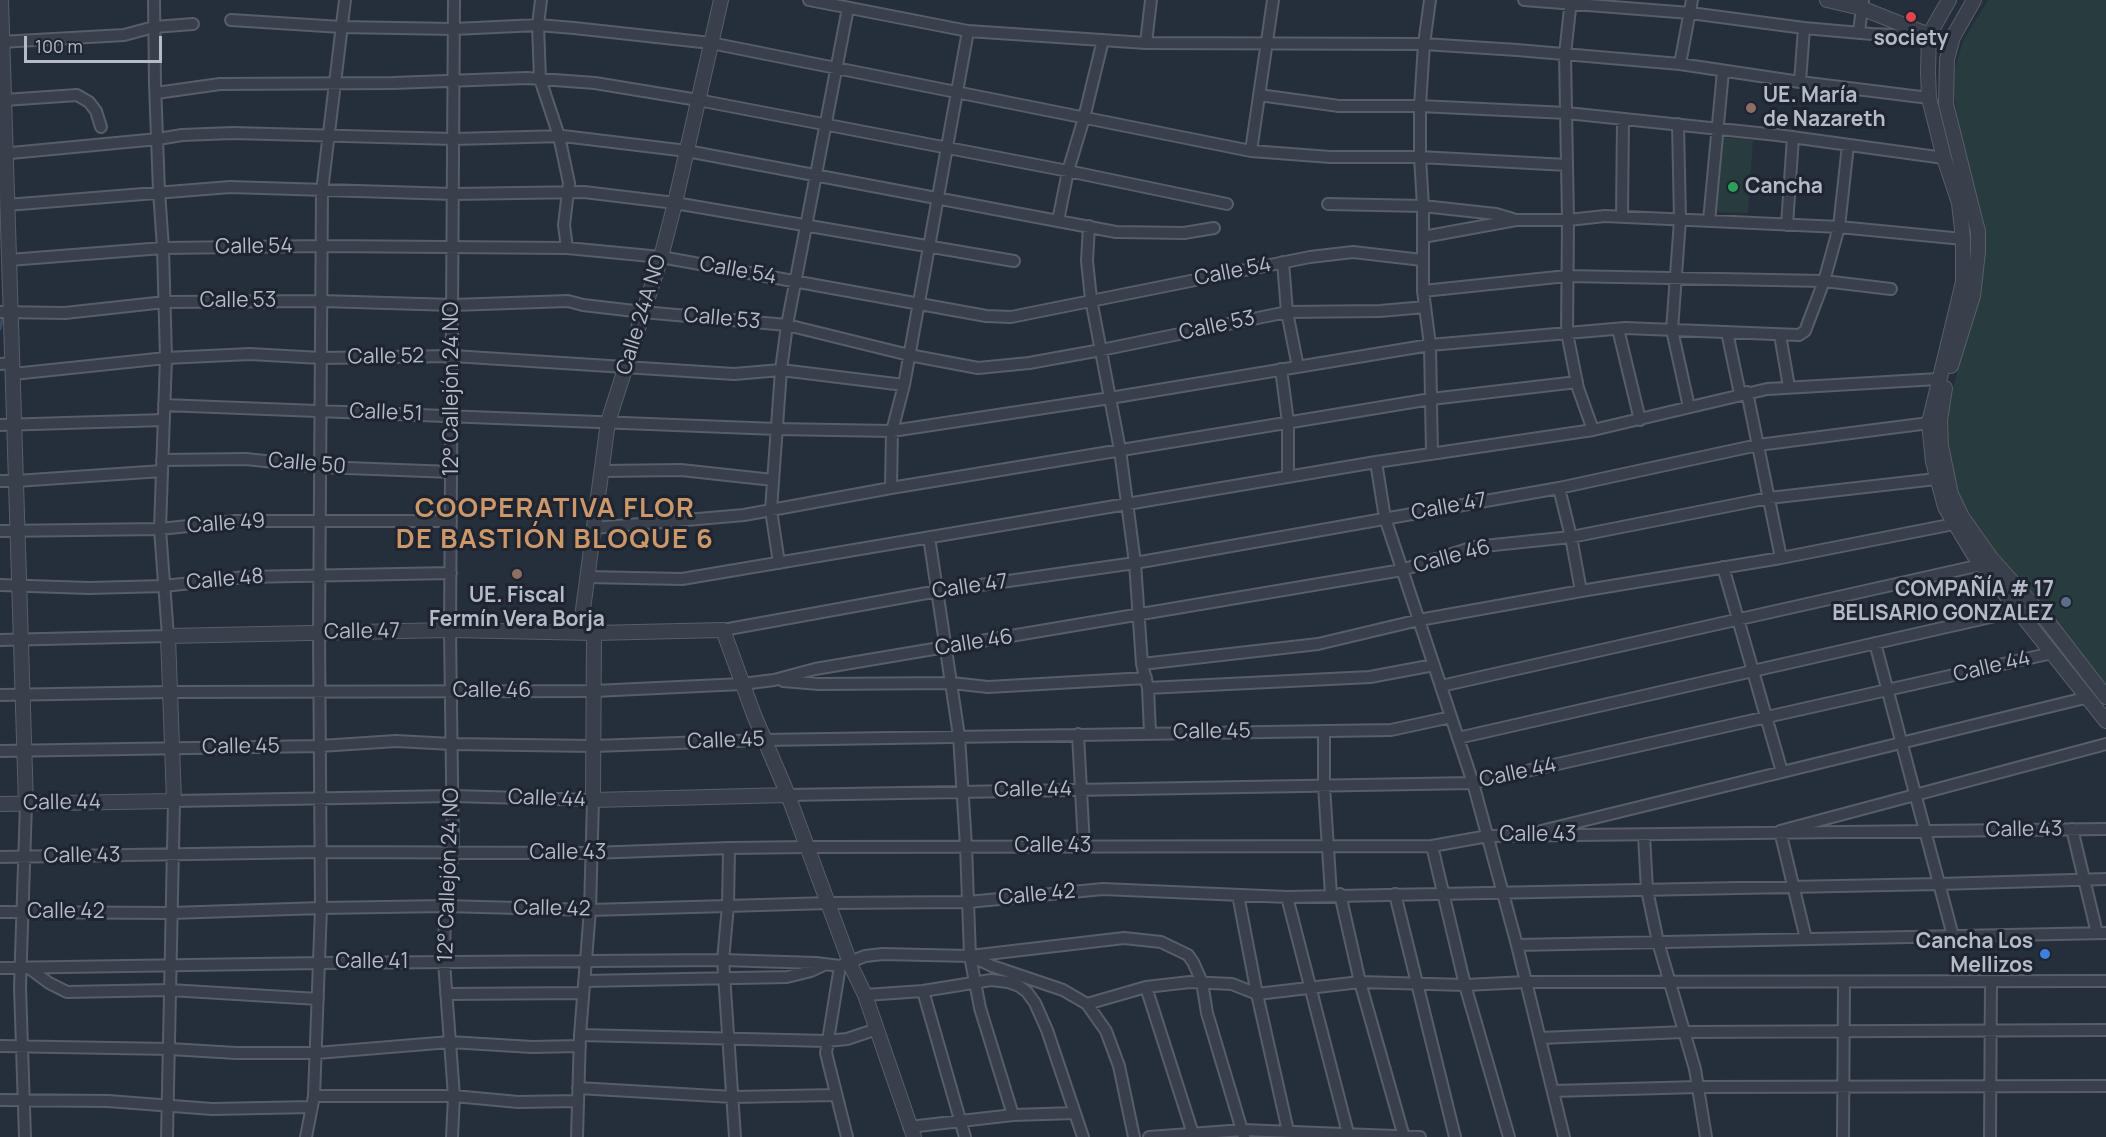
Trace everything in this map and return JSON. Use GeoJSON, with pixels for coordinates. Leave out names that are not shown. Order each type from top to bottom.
{"type":"FeatureCollection","features":[{"type":"Feature","properties":{"kind":"street"},"geometry":{"type":"LineString","coordinates":[[1,0],[3,154],[8,205],[9,260],[5,312],[8,367],[7,425],[16,482],[26,804],[22,912],[25,968],[21,1045],[25,1137]]}},
{"type":"Feature","properties":{"kind":"street"},"geometry":{"type":"LineString","coordinates":[[154,0],[154,61],[159,191],[164,248],[166,358],[160,529],[168,636],[174,801],[167,1137]]}},
{"type":"Feature","properties":{"kind":"street"},"geometry":{"type":"LineString","coordinates":[[306,1137],[313,1101],[317,1053],[321,908],[322,190],[345,0]]}},
{"type":"Feature","properties":{"kind":"street","name":"12° Callejón 24 NO"},"geometry":{"type":"LineString","coordinates":[[452,1137],[454,1096],[444,962],[445,906],[453,852],[450,630],[454,0]]}},
{"type":"Feature","properties":{"kind":"street"},"geometry":{"type":"LineString","coordinates":[[541,0],[538,25],[540,79],[559,136],[569,183],[564,225],[567,248]]}},
{"type":"Feature","properties":{"kind":"street","name":"Calle 24A NO"},"geometry":{"type":"LineString","coordinates":[[593,800],[594,691],[587,633],[587,577],[608,422],[661,257],[721,0]]}},
{"type":"Feature","properties":{"kind":"street"},"geometry":{"type":"LineString","coordinates":[[809,0],[968,31],[1146,43],[1424,44],[1680,64],[1929,99]]}},
{"type":"Feature","properties":{"kind":"street"},"geometry":{"type":"LineString","coordinates":[[1146,43],[1151,0]]}},
{"type":"Feature","properties":{"kind":"street"},"geometry":{"type":"LineString","coordinates":[[1251,151],[1273,0]]}},
{"type":"Feature","properties":{"kind":"street"},"geometry":{"type":"LineString","coordinates":[[1430,0],[1424,44],[1420,106],[1420,157],[1423,206],[1423,291],[1430,345],[1432,454]]}},
{"type":"Feature","properties":{"kind":"street"},"geometry":{"type":"LineString","coordinates":[[1524,0],[1690,13],[1804,28],[1895,35],[1927,32]]}},
{"type":"Feature","properties":{"kind":"street"},"geometry":{"type":"LineString","coordinates":[[1680,64],[1692,0]]}},
{"type":"Feature","properties":{"kind":"street"},"geometry":{"type":"LineString","coordinates":[[1827,0],[1862,4],[1902,25],[1927,32],[1933,45],[1938,48],[1943,48],[1952,40]]}},
{"type":"Feature","properties":{"kind":"street"},"geometry":{"type":"LineString","coordinates":[[1949,0],[1927,32],[1929,99],[1944,158],[1959,203],[1963,239],[1963,282],[1929,423],[1936,479],[1945,507],[1981,564],[2106,721]]}},
{"type":"Feature","properties":{"kind":"street"},"geometry":{"type":"LineString","coordinates":[[1974,0],[1952,40],[1947,59],[1947,104],[1978,231],[1978,252],[1973,296],[1946,380],[1940,420],[1941,446],[1952,494],[1962,517],[1991,558],[2048,622],[2106,697]]}},
{"type":"Feature","properties":{"kind":"street"},"geometry":{"type":"LineString","coordinates":[[1571,2],[1565,54],[1568,220],[1567,333],[1576,382],[1593,430]]}},
{"type":"Feature","properties":{"kind":"street"},"geometry":{"type":"LineString","coordinates":[[1859,32],[1862,4]]}},
{"type":"Feature","properties":{"kind":"street"},"geometry":{"type":"LineString","coordinates":[[779,563],[771,510],[781,370],[795,281],[848,8]]}},
{"type":"Feature","properties":{"kind":"street"},"geometry":{"type":"LineString","coordinates":[[231,20],[341,27],[454,29],[538,25],[711,44],[1251,151],[1330,158],[1420,157],[1567,165]]}},
{"type":"Feature","properties":{"kind":"street"},"geometry":{"type":"LineString","coordinates":[[1,42],[124,35],[154,27],[193,24]]}},
{"type":"Feature","properties":{"kind":"street"},"geometry":{"type":"LineString","coordinates":[[1800,82],[1804,28]]}},
{"type":"Feature","properties":{"kind":"street"},"geometry":{"type":"LineString","coordinates":[[891,488],[892,431],[904,385],[968,31]]}},
{"type":"Feature","properties":{"kind":"street"},"geometry":{"type":"LineString","coordinates":[[1058,221],[1068,171],[1103,40]]}},
{"type":"Feature","properties":{"kind":"street"},"geometry":{"type":"LineString","coordinates":[[1709,221],[1723,71]]}},
{"type":"Feature","properties":{"kind":"street"},"geometry":{"type":"LineString","coordinates":[[155,88],[220,84],[540,79],[595,83],[698,100],[1227,204]]}},
{"type":"Feature","properties":{"kind":"street"},"geometry":{"type":"LineString","coordinates":[[4,93],[77,95],[89,102],[96,111],[101,127]]}},
{"type":"Feature","properties":{"kind":"street"},"geometry":{"type":"LineString","coordinates":[[1259,95],[1339,106],[1420,106],[1567,112],[1793,137],[1944,158]]}},
{"type":"Feature","properties":{"kind":"street"},"geometry":{"type":"LineString","coordinates":[[1622,217],[1623,119]]}},
{"type":"Feature","properties":{"kind":"street"},"geometry":{"type":"LineString","coordinates":[[1678,124],[1680,220],[1672,330],[1689,407]]}},
{"type":"Feature","properties":{"kind":"street"},"geometry":{"type":"LineString","coordinates":[[3,154],[182,135],[233,133],[454,139],[559,136],[687,151],[1116,232],[1184,233],[1214,228]]}},
{"type":"Feature","properties":{"kind":"street"},"geometry":{"type":"LineString","coordinates":[[1787,225],[1793,137]]}},
{"type":"Feature","properties":{"kind":"street"},"geometry":{"type":"LineString","coordinates":[[1824,282],[1839,227],[1848,145]]}},
{"type":"Feature","properties":{"kind":"street"},"geometry":{"type":"LineString","coordinates":[[8,205],[230,187],[453,194],[584,192],[675,203],[1014,261]]}},
{"type":"Feature","properties":{"kind":"street"},"geometry":{"type":"LineString","coordinates":[[1328,204],[1423,206],[1496,214],[1516,220]]}},
{"type":"Feature","properties":{"kind":"street"},"geometry":{"type":"LineString","coordinates":[[1423,237],[1516,220],[1568,220],[1605,216],[1839,227],[1963,239]]}},
{"type":"Feature","properties":{"kind":"street"},"geometry":{"type":"LineString","coordinates":[[1089,226],[1087,261],[1091,299],[1120,450],[1135,564],[1142,664],[1147,683],[1150,733]]}},
{"type":"Feature","properties":{"kind":"street","name":"Calle 54"},"geometry":{"type":"LineString","coordinates":[[9,260],[164,248],[322,246],[567,248],[661,257],[986,316],[1011,316],[1283,262],[1353,252],[1422,260]]}},
{"type":"Feature","properties":{"kind":"street"},"geometry":{"type":"LineString","coordinates":[[1283,262],[1287,312],[1298,367]]}},
{"type":"Feature","properties":{"kind":"street"},"geometry":{"type":"LineString","coordinates":[[1423,291],[1567,276],[1824,282],[1891,289]]}},
{"type":"Feature","properties":{"kind":"street","name":"Calle 51"},"geometry":{"type":"LineString","coordinates":[[164,405],[777,429],[892,431],[1110,398],[1430,345],[1618,329],[1799,335],[1805,331],[1824,282]]}},
{"type":"Feature","properties":{"kind":"street","name":"Calle 53"},"geometry":{"type":"LineString","coordinates":[[5,312],[65,313],[165,302],[322,301],[453,305],[568,301],[643,312],[787,325],[909,355],[978,368],[1029,363],[1101,350],[1287,312],[1380,311],[1425,307]]}},
{"type":"Feature","properties":{"kind":"street"},"geometry":{"type":"LineString","coordinates":[[1618,329],[1640,420]]}},
{"type":"Feature","properties":{"kind":"street"},"geometry":{"type":"LineString","coordinates":[[1727,332],[1758,445],[1781,558]]}},
{"type":"Feature","properties":{"kind":"street"},"geometry":{"type":"LineString","coordinates":[[1780,334],[1790,387]]}},
{"type":"Feature","properties":{"kind":"street","name":"Calle 52"},"geometry":{"type":"LineString","coordinates":[[8,367],[249,354],[321,358],[453,356],[734,374],[781,370],[904,385]]}},
{"type":"Feature","properties":{"kind":"street"},"geometry":{"type":"LineString","coordinates":[[1281,369],[1287,422],[1288,477]]}},
{"type":"Feature","properties":{"kind":"street"},"geometry":{"type":"LineString","coordinates":[[587,577],[682,579],[1376,462],[1593,430],[1744,393],[1790,387],[1938,379]]}},
{"type":"Feature","properties":{"kind":"street"},"geometry":{"type":"LineString","coordinates":[[594,528],[744,515],[1287,422],[1431,399],[1576,382]]}},
{"type":"Feature","properties":{"kind":"street"},"geometry":{"type":"LineString","coordinates":[[7,425],[164,420]]}},
{"type":"Feature","properties":{"kind":"street","name":"Calle 47"},"geometry":{"type":"LineString","coordinates":[[0,640],[450,630],[587,633],[723,630],[938,591],[1135,564],[1559,488],[1758,445],[1929,423]]}},
{"type":"Feature","properties":{"kind":"street","name":"Calle 50"},"geometry":{"type":"LineString","coordinates":[[0,481],[16,482],[246,459],[321,467],[452,472]]}},
{"type":"Feature","properties":{"kind":"street"},"geometry":{"type":"LineString","coordinates":[[1376,462],[1385,518],[1473,783],[1488,836],[1564,1137]]}},
{"type":"Feature","properties":{"kind":"street"},"geometry":{"type":"LineString","coordinates":[[602,471],[681,470],[773,480]]}},
{"type":"Feature","properties":{"kind":"street","name":"Calle 46"},"geometry":{"type":"LineString","coordinates":[[0,695],[170,692],[594,691],[742,684],[774,680],[815,669],[1402,570],[1474,547],[1571,537],[1768,498],[1936,479]]}},
{"type":"Feature","properties":{"kind":"street"},"geometry":{"type":"LineString","coordinates":[[1559,488],[1581,591]]}},
{"type":"Feature","properties":{"kind":"street","name":"Calle 49"},"geometry":{"type":"LineString","coordinates":[[0,531],[160,529],[235,521],[451,521]]}},
{"type":"Feature","properties":{"kind":"street"},"geometry":{"type":"LineString","coordinates":[[1142,664],[1318,644],[1419,620],[1781,558],[1954,524]]}},
{"type":"Feature","properties":{"kind":"street"},"geometry":{"type":"LineString","coordinates":[[929,537],[959,736],[970,956],[980,1008],[1014,1115]]}},
{"type":"Feature","properties":{"kind":"street"},"geometry":{"type":"LineString","coordinates":[[1441,686],[1981,564]]}},
{"type":"Feature","properties":{"kind":"street"},"geometry":{"type":"LineString","coordinates":[[1723,567],[1782,772]]}},
{"type":"Feature","properties":{"kind":"street","name":"Calle 48"},"geometry":{"type":"LineString","coordinates":[[0,585],[90,588],[164,586],[245,577],[451,573]]}},
{"type":"Feature","properties":{"kind":"street"},"geometry":{"type":"LineString","coordinates":[[1458,738],[2017,611]]}},
{"type":"Feature","properties":{"kind":"street"},"geometry":{"type":"LineString","coordinates":[[2035,633],[2048,622]]}},
{"type":"Feature","properties":{"kind":"street"},"geometry":{"type":"LineString","coordinates":[[723,630],[742,684],[829,903],[845,964],[865,995],[911,1132],[1014,1115],[1075,1113]]}},
{"type":"Feature","properties":{"kind":"street"},"geometry":{"type":"LineString","coordinates":[[1875,643],[1953,936]]}},
{"type":"Feature","properties":{"kind":"street","name":"Calle 44"},"geometry":{"type":"LineString","coordinates":[[0,804],[453,796],[593,800],[1473,783],[2052,653]]}},
{"type":"Feature","properties":{"kind":"street"},"geometry":{"type":"LineString","coordinates":[[774,680],[819,684],[952,683],[988,687],[1370,677],[1434,665]]}},
{"type":"Feature","properties":{"kind":"street"},"geometry":{"type":"LineString","coordinates":[[1524,835],[2089,697]]}},
{"type":"Feature","properties":{"kind":"street","name":"Calle 45"},"geometry":{"type":"LineString","coordinates":[[0,750],[320,746],[396,741],[593,746],[959,736],[1392,730],[1451,717]]}},
{"type":"Feature","properties":{"kind":"street"},"geometry":{"type":"LineString","coordinates":[[1324,731],[1324,786],[1328,845],[1335,894],[1404,1137]]}},
{"type":"Feature","properties":{"kind":"street"},"geometry":{"type":"LineString","coordinates":[[1078,734],[1084,846]]}},
{"type":"Feature","properties":{"kind":"street"},"geometry":{"type":"LineString","coordinates":[[1806,939],[1780,831],[2106,744]]}},
{"type":"Feature","properties":{"kind":"street"},"geometry":{"type":"LineString","coordinates":[[577,1137],[580,1041],[590,910],[593,800]]}},
{"type":"Feature","properties":{"kind":"street"},"geometry":{"type":"LineString","coordinates":[[1517,945],[2101,933],[2072,829]]}},
{"type":"Feature","properties":{"kind":"street","name":"Calle 43"},"geometry":{"type":"LineString","coordinates":[[0,857],[321,852],[591,854],[807,847],[1432,846],[1488,836],[1524,835],[2106,829]]}},
{"type":"Feature","properties":{"kind":"street"},"geometry":{"type":"LineString","coordinates":[[1644,835],[1647,890],[1658,942],[1695,1069],[1706,1137]]}},
{"type":"Feature","properties":{"kind":"street"},"geometry":{"type":"LineString","coordinates":[[1432,846],[1465,985],[1509,1137]]}},
{"type":"Feature","properties":{"kind":"street"},"geometry":{"type":"LineString","coordinates":[[729,848],[728,906],[723,960],[735,1137]]}},
{"type":"Feature","properties":{"kind":"street","name":"Calle 42"},"geometry":{"type":"LineString","coordinates":[[0,912],[171,913],[445,906],[590,910],[829,903],[968,902],[1103,889],[1287,897],[1335,894],[1647,890],[2106,879]]}},
{"type":"Feature","properties":{"kind":"street"},"geometry":{"type":"LineString","coordinates":[[1395,894],[1455,1137]]}},
{"type":"Feature","properties":{"kind":"street"},"geometry":{"type":"LineString","coordinates":[[1238,895],[1257,994],[1288,1131]]}},
{"type":"Feature","properties":{"kind":"street"},"geometry":{"type":"LineString","coordinates":[[1287,897],[1348,1136]]}},
{"type":"Feature","properties":{"kind":"street"},"geometry":{"type":"LineString","coordinates":[[970,956],[1124,938],[1161,942],[1188,955],[1202,982],[1207,1013],[1243,1133]]}},
{"type":"Feature","properties":{"kind":"street","name":"Calle 41"},"geometry":{"type":"LineString","coordinates":[[0,968],[723,960],[825,965],[845,964],[865,956],[883,954],[970,956]]}},
{"type":"Feature","properties":{"kind":"street"},"geometry":{"type":"LineString","coordinates":[[970,956],[992,966],[1063,990],[1087,1004],[1106,1031],[1119,1066],[1134,1137]]}},
{"type":"Feature","properties":{"kind":"street"},"geometry":{"type":"LineString","coordinates":[[845,964],[826,1053],[848,1137]]}},
{"type":"Feature","properties":{"kind":"street"},"geometry":{"type":"LineString","coordinates":[[584,981],[787,977],[825,965]]}},
{"type":"Feature","properties":{"kind":"street"},"geometry":{"type":"LineString","coordinates":[[25,968],[67,992],[170,990],[318,999]]}},
{"type":"Feature","properties":{"kind":"street"},"geometry":{"type":"LineString","coordinates":[[1990,1137],[1991,981]]}},
{"type":"Feature","properties":{"kind":"street"},"geometry":{"type":"LineString","coordinates":[[1087,1004],[1146,987],[1202,982],[1232,984],[1257,994],[1359,982],[1465,985],[1526,982],[2106,981]]}},
{"type":"Feature","properties":{"kind":"street"},"geometry":{"type":"LineString","coordinates":[[865,995],[923,991],[974,982],[1008,982],[1019,986],[1035,1003],[1047,1030],[1083,1137]]}},
{"type":"Feature","properties":{"kind":"street"},"geometry":{"type":"LineString","coordinates":[[1843,1137],[1844,982]]}},
{"type":"Feature","properties":{"kind":"street"},"geometry":{"type":"LineString","coordinates":[[1146,987],[1193,1135]]}},
{"type":"Feature","properties":{"kind":"street"},"geometry":{"type":"LineString","coordinates":[[923,991],[965,1137]]}},
{"type":"Feature","properties":{"kind":"street"},"geometry":{"type":"LineString","coordinates":[[446,994],[583,993]]}},
{"type":"Feature","properties":{"kind":"street"},"geometry":{"type":"LineString","coordinates":[[0,1046],[317,1053],[450,1042],[532,1047],[580,1041],[728,1039],[827,1041],[877,1029]]}},
{"type":"Feature","properties":{"kind":"street"},"geometry":{"type":"LineString","coordinates":[[1540,1038],[1684,1032],[2106,1030]]}},
{"type":"Feature","properties":{"kind":"street"},"geometry":{"type":"LineString","coordinates":[[1553,1091],[2106,1086]]}},
{"type":"Feature","properties":{"kind":"street"},"geometry":{"type":"LineString","coordinates":[[578,1088],[733,1097],[836,1095]]}},
{"type":"Feature","properties":{"kind":"street"},"geometry":{"type":"LineString","coordinates":[[0,1100],[108,1101],[212,1109],[313,1101],[454,1096],[518,1102],[578,1101]]}},
{"type":"Feature","properties":{"kind":"street"},"geometry":{"type":"LineString","coordinates":[[1149,1137],[1288,1131],[1302,1134],[1420,1137]]}},
{"type":"Feature","properties":{"kind":"shaded area"},"geometry":{"type":"Polygon","coordinates":[[[1988,0],[2106,0],[2106,687],[1992,551],[1962,503],[1945,447],[1950,400],[1979,299],[1985,262],[1984,222],[1962,148],[1954,93],[1955,68],[1963,41],[1988,0]]]}},
{"type":"Feature","properties":{"kind":"shaded area"},"geometry":{"type":"Polygon","coordinates":[[[1720,137],[1753,140],[1748,213],[1714,212],[1720,137]]]}},
{"type":"Feature","properties":{"kind":"waterway"},"geometry":{"type":"LineString","coordinates":[[0,329],[3,316]]}},
{"type":"Feature","properties":{"kind":"place","name":"society"},"geometry":{"type":"Point","coordinates":[1911,17]}},
{"type":"Feature","properties":{"kind":"place","name":"UE. María de Nazareth"},"geometry":{"type":"Point","coordinates":[1751,108]}},
{"type":"Feature","properties":{"kind":"place","name":"Cancha"},"geometry":{"type":"Point","coordinates":[1733,187]}},
{"type":"Feature","properties":{"kind":"place","name":"UE. Fiscal Fermín Vera Borja"},"geometry":{"type":"Point","coordinates":[517,574]}},
{"type":"Feature","properties":{"kind":"place","name":"COMPAÑÍA # 17 BELISARIO GONZALEZ"},"geometry":{"type":"Point","coordinates":[2066,602]}},
{"type":"Feature","properties":{"kind":"place","name":"Cancha Los Mellizos"},"geometry":{"type":"Point","coordinates":[2045,954]}},
{"type":"Feature","properties":{"kind":"district","name":"COOPERATIVA FLOR DE BASTIÓN BLOQUE 6"},"geometry":{"type":"Point","coordinates":[555,524]}}]}
